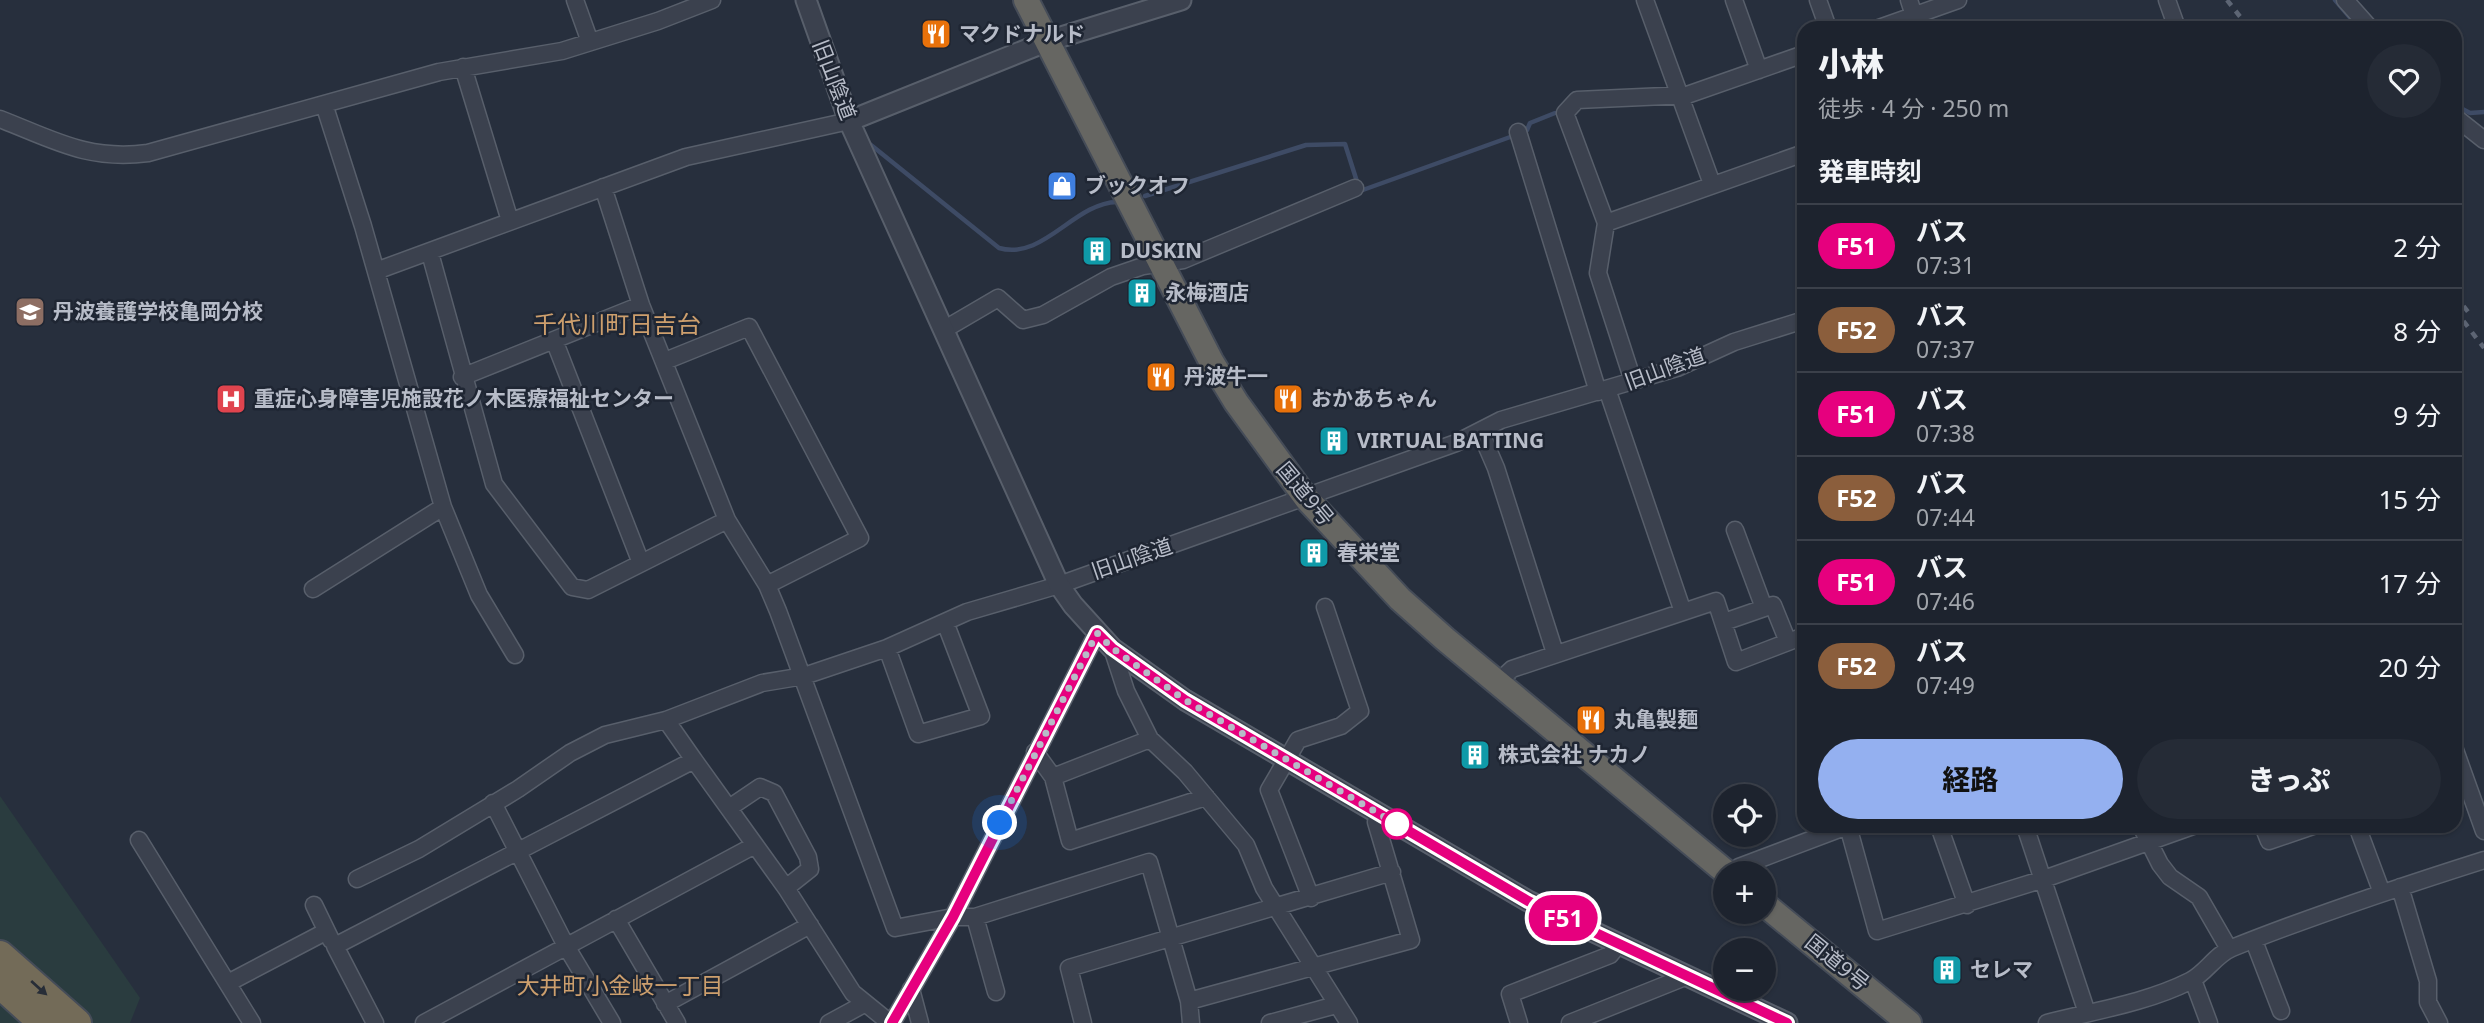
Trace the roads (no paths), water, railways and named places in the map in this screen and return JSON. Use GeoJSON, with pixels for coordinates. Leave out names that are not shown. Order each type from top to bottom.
{"type":"FeatureCollection","features":[{"type":"Feature","properties":{"kind":"highway","name":"国道9号"},"geometry":{"type":"LineString","coordinates":[[1026,0],[1211,361],[1272,454],[1306,498],[1400,599],[1714,861]]}},
{"type":"Feature","properties":{"kind":"highway","name":"国道9号"},"geometry":{"type":"LineString","coordinates":[[1776,914],[1909,1023]]}},
{"type":"Feature","properties":{"kind":"highway"},"geometry":{"type":"LineString","coordinates":[[0,955],[77,1023]]}},
{"type":"Feature","properties":{"kind":"highway"},"geometry":{"type":"LineString","coordinates":[[0,984],[43,1023]]}},
{"type":"Feature","properties":{"kind":"street"},"geometry":{"type":"LineString","coordinates":[[575,0],[590,42]]}},
{"type":"Feature","properties":{"kind":"street"},"geometry":{"type":"LineString","coordinates":[[0,119],[79,150],[101,156],[123,156],[185,145],[463,67],[562,51],[712,0]]}},
{"type":"Feature","properties":{"kind":"street","name":"旧山陰道"},"geometry":{"type":"LineString","coordinates":[[806,0],[849,121],[1059,584],[1456,443],[1501,420],[1677,368],[1734,342],[1797,322]]}},
{"type":"Feature","properties":{"kind":"street"},"geometry":{"type":"LineString","coordinates":[[376,271],[686,157],[849,121],[1048,41],[1181,0]]}},
{"type":"Feature","properties":{"kind":"street"},"geometry":{"type":"LineString","coordinates":[[1645,0],[1712,184]]}},
{"type":"Feature","properties":{"kind":"street"},"geometry":{"type":"LineString","coordinates":[[1734,0],[1759,70]]}},
{"type":"Feature","properties":{"kind":"street"},"geometry":{"type":"LineString","coordinates":[[1818,0],[1826,21]]}},
{"type":"Feature","properties":{"kind":"street"},"geometry":{"type":"LineString","coordinates":[[1896,21],[1958,0]]}},
{"type":"Feature","properties":{"kind":"street"},"geometry":{"type":"LineString","coordinates":[[2167,0],[2170,21]]}},
{"type":"Feature","properties":{"kind":"street"},"geometry":{"type":"LineString","coordinates":[[2346,0],[2364,21]]}},
{"type":"Feature","properties":{"kind":"street"},"geometry":{"type":"LineString","coordinates":[[1633,381],[1598,273],[1606,223],[1565,113],[1577,100],[1687,95],[1797,56]]}},
{"type":"Feature","properties":{"kind":"street"},"geometry":{"type":"LineString","coordinates":[[463,67],[510,220]]}},
{"type":"Feature","properties":{"kind":"street"},"geometry":{"type":"LineString","coordinates":[[324,104],[376,271],[443,508],[479,595],[515,655]]}},
{"type":"Feature","properties":{"kind":"street"},"geometry":{"type":"LineString","coordinates":[[2462,123],[2484,140]]}},
{"type":"Feature","properties":{"kind":"street"},"geometry":{"type":"LineString","coordinates":[[1518,132],[1602,391],[1683,612]]}},
{"type":"Feature","properties":{"kind":"street"},"geometry":{"type":"LineString","coordinates":[[1606,223],[1797,155]]}},
{"type":"Feature","properties":{"kind":"street"},"geometry":{"type":"LineString","coordinates":[[603,187],[641,305],[727,520],[767,585],[804,676],[895,928],[953,917],[975,917],[1149,862],[1189,1001],[1191,1023]]}},
{"type":"Feature","properties":{"kind":"street"},"geometry":{"type":"LineString","coordinates":[[945,329],[998,298],[1023,320],[1043,316],[1111,277],[1143,266],[1183,260],[1355,188]]}},
{"type":"Feature","properties":{"kind":"street"},"geometry":{"type":"LineString","coordinates":[[430,253],[462,377],[494,484],[572,587],[588,590],[727,520]]}},
{"type":"Feature","properties":{"kind":"street"},"geometry":{"type":"LineString","coordinates":[[462,377],[641,305]]}},
{"type":"Feature","properties":{"kind":"street"},"geometry":{"type":"LineString","coordinates":[[665,361],[749,327],[860,538],[767,585]]}},
{"type":"Feature","properties":{"kind":"street"},"geometry":{"type":"LineString","coordinates":[[554,340],[641,563]]}},
{"type":"Feature","properties":{"kind":"street"},"geometry":{"type":"LineString","coordinates":[[1480,431],[1496,468],[1555,653]]}},
{"type":"Feature","properties":{"kind":"street"},"geometry":{"type":"LineString","coordinates":[[313,589],[443,508]]}},
{"type":"Feature","properties":{"kind":"street"},"geometry":{"type":"LineString","coordinates":[[1735,530],[1764,608]]}},
{"type":"Feature","properties":{"kind":"street"},"geometry":{"type":"LineString","coordinates":[[357,879],[419,849],[570,753],[605,735],[666,720],[762,683],[804,676],[887,648],[945,622],[1059,584],[1112,648],[1185,700],[1528,901],[1787,1023]]}},
{"type":"Feature","properties":{"kind":"street"},"geometry":{"type":"LineString","coordinates":[[1497,682],[1512,669],[1555,653],[1580,648],[1716,601],[1736,662],[1797,639]]}},
{"type":"Feature","properties":{"kind":"street"},"geometry":{"type":"LineString","coordinates":[[1724,622],[1773,605],[1788,642]]}},
{"type":"Feature","properties":{"kind":"street"},"geometry":{"type":"LineString","coordinates":[[1311,898],[1269,790],[1298,740],[1341,726],[1360,711],[1325,607]]}},
{"type":"Feature","properties":{"kind":"street"},"geometry":{"type":"LineString","coordinates":[[887,648],[918,734],[981,716],[945,622]]}},
{"type":"Feature","properties":{"kind":"street"},"geometry":{"type":"LineString","coordinates":[[666,720],[786,888],[853,993],[891,1023],[953,917],[1097,633]]}},
{"type":"Feature","properties":{"kind":"street"},"geometry":{"type":"LineString","coordinates":[[1112,648],[1126,691],[1150,739],[1206,797],[1246,845],[1264,888],[1278,906],[1349,1023]]}},
{"type":"Feature","properties":{"kind":"street"},"geometry":{"type":"LineString","coordinates":[[1053,778],[1150,739]]}},
{"type":"Feature","properties":{"kind":"street"},"geometry":{"type":"LineString","coordinates":[[1035,752],[1053,778],[1070,841],[1206,797]]}},
{"type":"Feature","properties":{"kind":"street"},"geometry":{"type":"LineString","coordinates":[[335,946],[694,760]]}},
{"type":"Feature","properties":{"kind":"street"},"geometry":{"type":"LineString","coordinates":[[2462,770],[2484,831]]}},
{"type":"Feature","properties":{"kind":"street"},"geometry":{"type":"LineString","coordinates":[[729,808],[760,787],[774,793],[808,857],[810,869],[786,888]]}},
{"type":"Feature","properties":{"kind":"street"},"geometry":{"type":"LineString","coordinates":[[493,803],[516,853],[566,946],[612,1023]]}},
{"type":"Feature","properties":{"kind":"street"},"geometry":{"type":"LineString","coordinates":[[1189,1001],[1411,940],[1376,822],[1378,813]]}},
{"type":"Feature","properties":{"kind":"street"},"geometry":{"type":"LineString","coordinates":[[1752,861],[1828,833]]}},
{"type":"Feature","properties":{"kind":"street"},"geometry":{"type":"LineString","coordinates":[[1849,833],[1877,931],[1967,905],[2173,833]]}},
{"type":"Feature","properties":{"kind":"street"},"geometry":{"type":"LineString","coordinates":[[1942,833],[1967,905]]}},
{"type":"Feature","properties":{"kind":"street"},"geometry":{"type":"LineString","coordinates":[[2028,833],[2093,1016]]}},
{"type":"Feature","properties":{"kind":"street"},"geometry":{"type":"LineString","coordinates":[[2144,833],[2170,877],[2199,897],[2206,906],[2229,949]]}},
{"type":"Feature","properties":{"kind":"street"},"geometry":{"type":"LineString","coordinates":[[2266,833],[2269,841],[2292,833]]}},
{"type":"Feature","properties":{"kind":"street"},"geometry":{"type":"LineString","coordinates":[[2360,833],[2382,893]]}},
{"type":"Feature","properties":{"kind":"street"},"geometry":{"type":"LineString","coordinates":[[139,840],[252,1023]]}},
{"type":"Feature","properties":{"kind":"street"},"geometry":{"type":"LineString","coordinates":[[424,1023],[755,845]]}},
{"type":"Feature","properties":{"kind":"street"},"geometry":{"type":"LineString","coordinates":[[2047,1023],[2093,1016],[2193,980],[2229,949],[2382,893],[2484,860]]}},
{"type":"Feature","properties":{"kind":"street"},"geometry":{"type":"LineString","coordinates":[[1083,1023],[1069,968],[1172,940],[1392,873]]}},
{"type":"Feature","properties":{"kind":"street"},"geometry":{"type":"LineString","coordinates":[[2400,887],[2428,981],[2428,1002],[2439,1023]]}},
{"type":"Feature","properties":{"kind":"street"},"geometry":{"type":"LineString","coordinates":[[314,905],[325,932],[375,1023]]}},
{"type":"Feature","properties":{"kind":"street"},"geometry":{"type":"LineString","coordinates":[[975,917],[996,992]]}},
{"type":"Feature","properties":{"kind":"street"},"geometry":{"type":"LineString","coordinates":[[616,919],[677,1023]]}},
{"type":"Feature","properties":{"kind":"street"},"geometry":{"type":"LineString","coordinates":[[665,1004],[810,925]]}},
{"type":"Feature","properties":{"kind":"street"},"geometry":{"type":"LineString","coordinates":[[228,983],[325,932]]}},
{"type":"Feature","properties":{"kind":"street"},"geometry":{"type":"LineString","coordinates":[[2254,941],[2281,1012]]}},
{"type":"Feature","properties":{"kind":"street"},"geometry":{"type":"LineString","coordinates":[[1519,1023],[1510,994],[1610,955],[1618,944]]}},
{"type":"Feature","properties":{"kind":"street"},"geometry":{"type":"LineString","coordinates":[[1570,1023],[1685,977]]}},
{"type":"Feature","properties":{"kind":"street"},"geometry":{"type":"LineString","coordinates":[[2193,980],[2209,1023]]}},
{"type":"Feature","properties":{"kind":"street"},"geometry":{"type":"LineString","coordinates":[[911,989],[920,1023]]}},
{"type":"Feature","properties":{"kind":"street"},"geometry":{"type":"LineString","coordinates":[[830,1023],[864,1004]]}},
{"type":"Feature","properties":{"kind":"street"},"geometry":{"type":"LineString","coordinates":[[1270,1023],[1336,1005]]}},
{"type":"Feature","properties":{"kind":"waterway"},"geometry":{"type":"LineString","coordinates":[[2335,0],[2353,21]]}},
{"type":"Feature","properties":{"kind":"waterway"},"geometry":{"type":"LineString","coordinates":[[2462,109],[2470,113],[2484,112]]}},
{"type":"Feature","properties":{"kind":"waterway"},"geometry":{"type":"LineString","coordinates":[[1527,130],[1530,123],[1555,113]]}},
{"type":"Feature","properties":{"kind":"waterway"},"geometry":{"type":"LineString","coordinates":[[1145,196],[1306,145],[1345,144],[1360,191],[1513,136]]}},
{"type":"Feature","properties":{"kind":"waterway"},"geometry":{"type":"LineString","coordinates":[[871,145],[999,248],[1015,250],[1030,246],[1087,211],[1117,202]]}},
{"type":"Feature","properties":{"kind":"railway"},"geometry":{"type":"LineString","coordinates":[[2227,0],[2244,21]]}},
{"type":"Feature","properties":{"kind":"railway"},"geometry":{"type":"LineString","coordinates":[[2462,304],[2472,317]]}},
{"type":"Feature","properties":{"kind":"railway"},"geometry":{"type":"LineString","coordinates":[[2462,319],[2484,348]]}},
{"type":"Feature","properties":{"kind":"place","name":"マクドナルド"},"geometry":{"type":"Point","coordinates":[936,34]}},
{"type":"Feature","properties":{"kind":"place","name":"ブックオフ"},"geometry":{"type":"Point","coordinates":[1062,186]}},
{"type":"Feature","properties":{"kind":"place","name":"DUSKIN"},"geometry":{"type":"Point","coordinates":[1097,251]}},
{"type":"Feature","properties":{"kind":"place","name":"永梅酒店"},"geometry":{"type":"Point","coordinates":[1142,293]}},
{"type":"Feature","properties":{"kind":"place","name":"丹波養護学校亀岡分校"},"geometry":{"type":"Point","coordinates":[30,312]}},
{"type":"Feature","properties":{"kind":"place","name":"丹波牛一"},"geometry":{"type":"Point","coordinates":[1161,377]}},
{"type":"Feature","properties":{"kind":"place","name":"重症心身障害児施設花ノ木医療福祉センター"},"geometry":{"type":"Point","coordinates":[231,399]}},
{"type":"Feature","properties":{"kind":"place","name":"おかあちゃん"},"geometry":{"type":"Point","coordinates":[1288,399]}},
{"type":"Feature","properties":{"kind":"place","name":"VIRTUAL BATTING"},"geometry":{"type":"Point","coordinates":[1334,441]}},
{"type":"Feature","properties":{"kind":"place","name":"春栄堂"},"geometry":{"type":"Point","coordinates":[1314,553]}},
{"type":"Feature","properties":{"kind":"place","name":"丸亀製麺"},"geometry":{"type":"Point","coordinates":[1591,720]}},
{"type":"Feature","properties":{"kind":"place","name":"株式会社 ナカノ"},"geometry":{"type":"Point","coordinates":[1475,755]}},
{"type":"Feature","properties":{"kind":"place","name":"セレマ"},"geometry":{"type":"Point","coordinates":[1947,970]}},
{"type":"Feature","properties":{"kind":"district","name":"千代川町日吉台"},"geometry":{"type":"Point","coordinates":[617,325]}},
{"type":"Feature","properties":{"kind":"district","name":"大井町小金岐一丁目"},"geometry":{"type":"Point","coordinates":[620,986]}}]}
